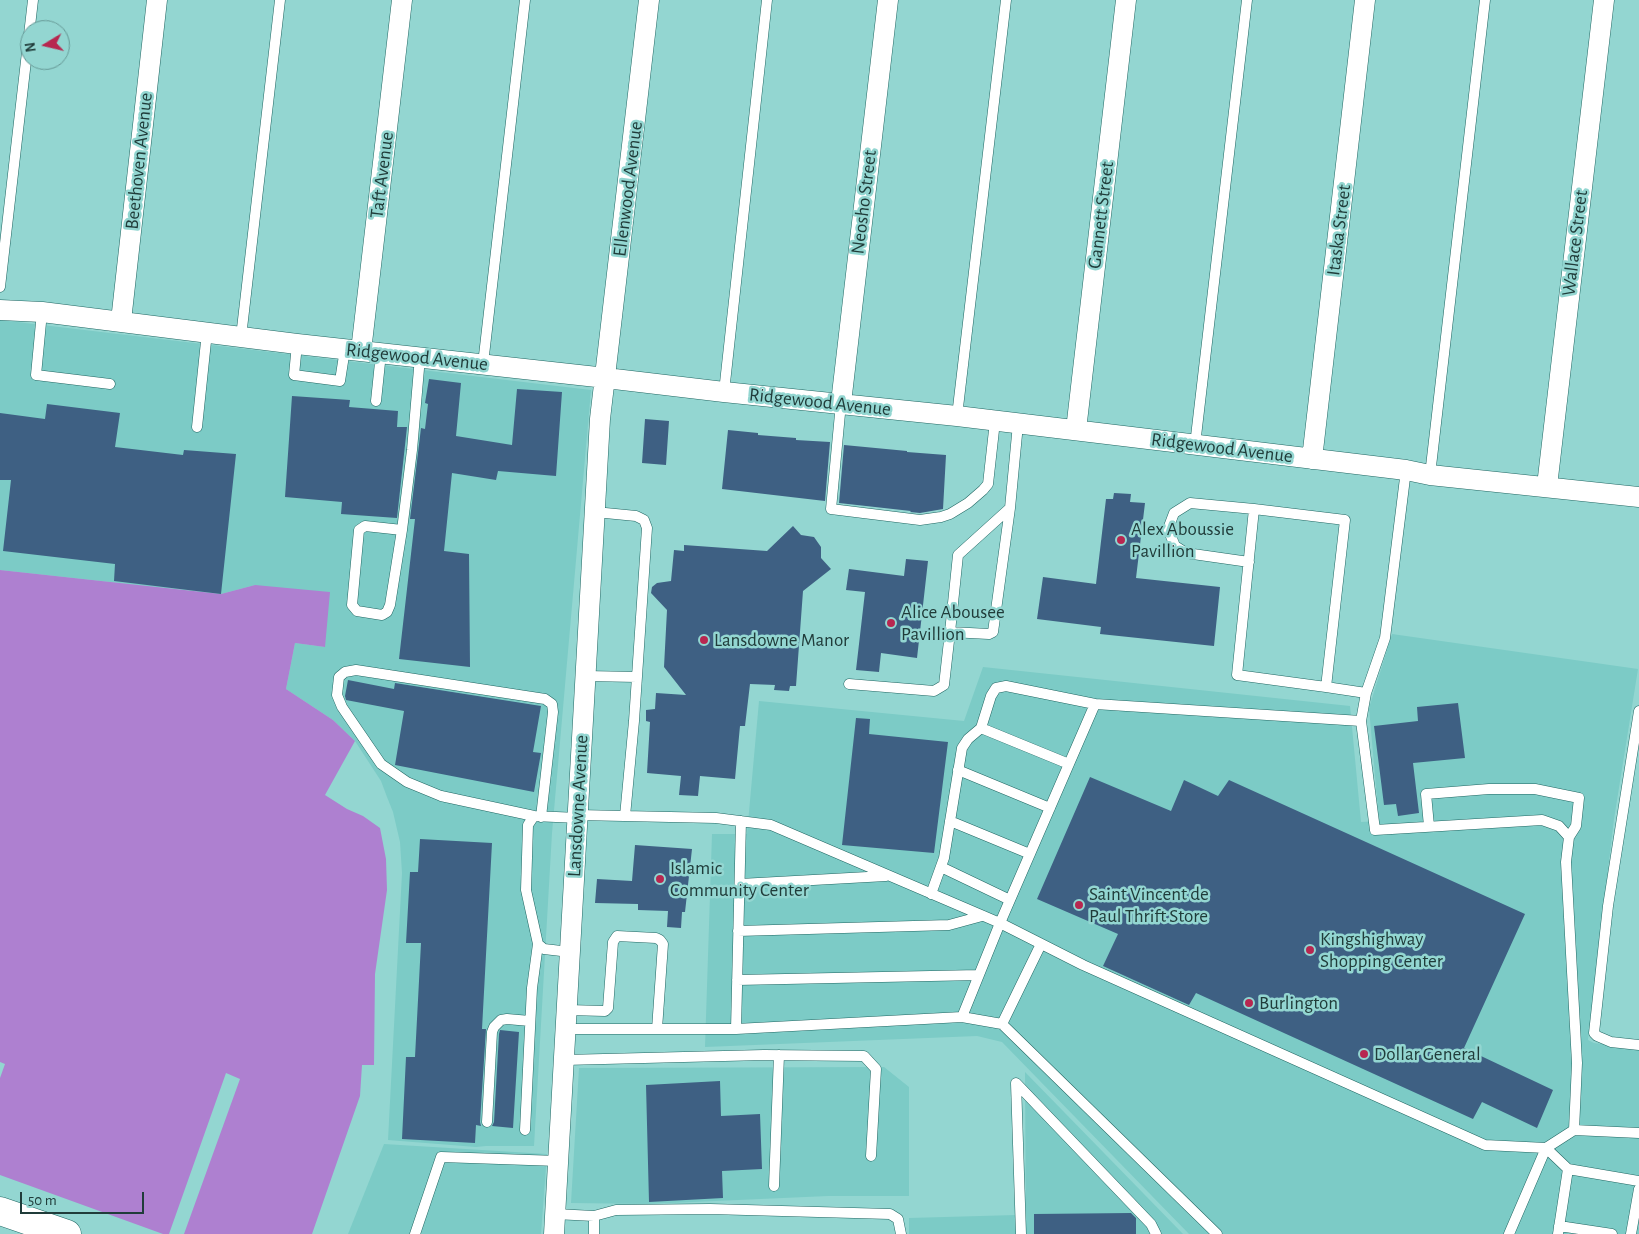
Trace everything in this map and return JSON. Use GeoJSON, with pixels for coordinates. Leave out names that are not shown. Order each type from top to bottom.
{"type":"FeatureCollection","features":[{"type":"Feature","properties":{"kind":"main road"},"geometry":{"type":"LineString","coordinates":[[0,1211],[57,1232]]}},
{"type":"Feature","properties":{"kind":"street","name":"Beethoven Avenue"},"geometry":{"type":"LineString","coordinates":[[121,321],[157,0]]}},
{"type":"Feature","properties":{"kind":"street","name":"Taft Avenue"},"geometry":{"type":"LineString","coordinates":[[353,350],[402,0]]}},
{"type":"Feature","properties":{"kind":"street","name":"Ellenwood Avenue"},"geometry":{"type":"LineString","coordinates":[[606,378],[649,0]]}},
{"type":"Feature","properties":{"kind":"street","name":"Neosho Street"},"geometry":{"type":"LineString","coordinates":[[841,403],[888,0]]}},
{"type":"Feature","properties":{"kind":"street","name":"Gannett Street"},"geometry":{"type":"LineString","coordinates":[[1076,430],[1126,0]]}},
{"type":"Feature","properties":{"kind":"street","name":"Itaska Street"},"geometry":{"type":"LineString","coordinates":[[1312,459],[1366,0]]}},
{"type":"Feature","properties":{"kind":"street","name":"Wallace Street"},"geometry":{"type":"LineString","coordinates":[[1547,486],[1604,0]]}},
{"type":"Feature","properties":{"kind":"street","name":"Ridgewood Avenue"},"geometry":{"type":"LineString","coordinates":[[0,310],[42,312],[297,344],[958,416],[1406,470],[1430,475],[1639,497]]}},
{"type":"Feature","properties":{"kind":"street","name":"Lansdowne Avenue"},"geometry":{"type":"LineString","coordinates":[[554,1224],[600,418],[606,378]]}},
{"type":"Feature","properties":{"kind":"lane"},"geometry":{"type":"LineString","coordinates":[[0,287],[33,0]]}},
{"type":"Feature","properties":{"kind":"lane"},"geometry":{"type":"LineString","coordinates":[[241,337],[280,0]]}},
{"type":"Feature","properties":{"kind":"lane"},"geometry":{"type":"LineString","coordinates":[[484,364],[526,0]]}},
{"type":"Feature","properties":{"kind":"lane"},"geometry":{"type":"LineString","coordinates":[[724,392],[767,0]]}},
{"type":"Feature","properties":{"kind":"lane"},"geometry":{"type":"LineString","coordinates":[[958,416],[1006,0]]}},
{"type":"Feature","properties":{"kind":"lane"},"geometry":{"type":"LineString","coordinates":[[1195,445],[1247,0]]}},
{"type":"Feature","properties":{"kind":"lane"},"geometry":{"type":"LineString","coordinates":[[1430,475],[1485,0]]}},
{"type":"Feature","properties":{"kind":"lane"},"geometry":{"type":"LineString","coordinates":[[42,312],[36,376],[110,384]]}},
{"type":"Feature","properties":{"kind":"lane"},"geometry":{"type":"LineString","coordinates":[[197,427],[207,332]]}},
{"type":"Feature","properties":{"kind":"lane"},"geometry":{"type":"LineString","coordinates":[[297,344],[294,375],[340,381],[353,350]]}},
{"type":"Feature","properties":{"kind":"lane"},"geometry":{"type":"LineString","coordinates":[[376,401],[381,353]]}},
{"type":"Feature","properties":{"kind":"lane"},"geometry":{"type":"LineString","coordinates":[[402,530],[365,526],[359,530],[352,605],[357,611],[382,615],[387,612],[390,605],[402,530],[412,450],[420,357]]}},
{"type":"Feature","properties":{"kind":"lane"},"geometry":{"type":"LineString","coordinates":[[841,403],[831,509],[920,520],[942,517],[959,509],[988,484],[995,421]]}},
{"type":"Feature","properties":{"kind":"lane"},"geometry":{"type":"LineString","coordinates":[[950,632],[989,634],[993,632],[1010,508],[1018,424]]}},
{"type":"Feature","properties":{"kind":"lane"},"geometry":{"type":"LineString","coordinates":[[1406,470],[1385,638],[1366,692],[1361,721],[1375,830],[1542,820],[1559,826],[1569,837]]}},
{"type":"Feature","properties":{"kind":"lane"},"geometry":{"type":"LineString","coordinates":[[1249,562],[1186,554],[1175,546],[1168,529],[1174,513],[1190,503],[1345,520],[1326,687]]}},
{"type":"Feature","properties":{"kind":"lane"},"geometry":{"type":"LineString","coordinates":[[849,684],[934,692],[944,685],[958,555],[1010,508]]}},
{"type":"Feature","properties":{"kind":"lane"},"geometry":{"type":"LineString","coordinates":[[1254,509],[1237,675],[1366,692]]}},
{"type":"Feature","properties":{"kind":"lane"},"geometry":{"type":"LineString","coordinates":[[595,512],[636,516],[644,520],[647,528],[625,816]]}},
{"type":"Feature","properties":{"kind":"lane"},"geometry":{"type":"LineString","coordinates":[[525,1130],[532,988],[538,944],[526,890],[528,825],[538,816],[553,712],[552,704],[545,699],[356,670],[346,672],[339,677],[337,695],[342,707],[381,764],[407,782],[441,796],[538,816],[716,818],[771,825],[1000,923],[1083,965],[1485,1145],[1546,1148],[1568,1169],[1639,1182]]}},
{"type":"Feature","properties":{"kind":"lane"},"geometry":{"type":"LineString","coordinates":[[586,676],[637,677]]}},
{"type":"Feature","properties":{"kind":"lane"},"geometry":{"type":"LineString","coordinates":[[931,894],[944,858],[962,748],[968,739],[981,728],[991,696],[996,688],[1006,686],[1095,704],[1361,721]]}},
{"type":"Feature","properties":{"kind":"lane"},"geometry":{"type":"LineString","coordinates":[[962,1017],[1000,923],[1095,704]]}},
{"type":"Feature","properties":{"kind":"lane"},"geometry":{"type":"LineString","coordinates":[[1639,712],[1608,906],[1594,1033],[1612,1042],[1639,1045]]}},
{"type":"Feature","properties":{"kind":"lane"},"geometry":{"type":"LineString","coordinates":[[981,728],[1069,764]]}},
{"type":"Feature","properties":{"kind":"lane"},"geometry":{"type":"LineString","coordinates":[[958,770],[1050,808]]}},
{"type":"Feature","properties":{"kind":"lane"},"geometry":{"type":"LineString","coordinates":[[1429,826],[1426,794],[1489,789],[1535,789],[1579,798],[1576,826],[1569,837],[1566,862],[1577,1063],[1574,1130]]}},
{"type":"Feature","properties":{"kind":"lane"},"geometry":{"type":"LineString","coordinates":[[736,1029],[742,821]]}},
{"type":"Feature","properties":{"kind":"lane"},"geometry":{"type":"LineString","coordinates":[[950,821],[1030,854]]}},
{"type":"Feature","properties":{"kind":"lane"},"geometry":{"type":"LineString","coordinates":[[940,867],[1010,900]]}},
{"type":"Feature","properties":{"kind":"lane"},"geometry":{"type":"LineString","coordinates":[[740,884],[889,876]]}},
{"type":"Feature","properties":{"kind":"lane"},"geometry":{"type":"LineString","coordinates":[[738,932],[949,925],[982,916]]}},
{"type":"Feature","properties":{"kind":"lane"},"geometry":{"type":"LineString","coordinates":[[566,1019],[605,1011],[608,1008],[613,942],[617,936],[656,938],[662,944],[657,1029]]}},
{"type":"Feature","properties":{"kind":"lane"},"geometry":{"type":"LineString","coordinates":[[538,944],[544,949],[570,952]]}},
{"type":"Feature","properties":{"kind":"lane"},"geometry":{"type":"LineString","coordinates":[[1002,1024],[1041,944]]}},
{"type":"Feature","properties":{"kind":"lane"},"geometry":{"type":"LineString","coordinates":[[737,980],[979,975]]}},
{"type":"Feature","properties":{"kind":"lane"},"geometry":{"type":"LineString","coordinates":[[566,1019],[657,1029],[736,1029],[962,1017],[1002,1024],[1217,1234]]}},
{"type":"Feature","properties":{"kind":"lane"},"geometry":{"type":"LineString","coordinates":[[487,1122],[492,1032],[494,1027],[501,1020],[507,1019],[530,1021]]}},
{"type":"Feature","properties":{"kind":"lane"},"geometry":{"type":"LineString","coordinates":[[564,1060],[779,1055],[864,1056],[876,1069],[871,1156]]}},
{"type":"Feature","properties":{"kind":"lane"},"geometry":{"type":"LineString","coordinates":[[774,1186],[779,1055]]}},
{"type":"Feature","properties":{"kind":"lane"},"geometry":{"type":"LineString","coordinates":[[1021,1234],[1016,1083],[1151,1224],[1156,1234]]}},
{"type":"Feature","properties":{"kind":"lane"},"geometry":{"type":"LineString","coordinates":[[1509,1234],[1546,1148],[1574,1130],[1639,1133]]}},
{"type":"Feature","properties":{"kind":"lane"},"geometry":{"type":"LineString","coordinates":[[414,1234],[441,1157],[558,1161]]}},
{"type":"Feature","properties":{"kind":"lane"},"geometry":{"type":"LineString","coordinates":[[1568,1169],[1558,1230],[1612,1234]]}},
{"type":"Feature","properties":{"kind":"lane"},"geometry":{"type":"LineString","coordinates":[[1632,1234],[1639,1189]]}},
{"type":"Feature","properties":{"kind":"lane"},"geometry":{"type":"LineString","coordinates":[[554,1224],[616,1210],[710,1209],[890,1214],[898,1219],[901,1234]]}},
{"type":"Feature","properties":{"kind":"lane"},"geometry":{"type":"LineString","coordinates":[[594,1216],[594,1234]]}},
{"type":"Feature","properties":{"kind":"shaded area"},"geometry":{"type":"Polygon","coordinates":[[[0,320],[591,390],[552,833],[534,1146],[476,1147],[388,1140],[402,873],[400,842],[393,812],[381,781],[355,741],[333,720],[286,689],[295,643],[325,647],[255,585],[221,594],[0,570],[0,320]]]}},
{"type":"Feature","properties":{"kind":"shaded area"},"geometry":{"type":"Polygon","coordinates":[[[0,570],[221,594],[255,585],[330,592],[325,647],[295,643],[286,689],[333,720],[355,741],[325,795],[347,809],[363,816],[380,828],[386,859],[387,890],[375,974],[374,1065],[362,1065],[360,1096],[312,1234],[184,1234],[240,1079],[226,1073],[169,1234],[163,1234],[0,1175],[0,1078],[5,1064],[0,1062],[0,570]]]}},
{"type":"Feature","properties":{"kind":"shaded area"},"geometry":{"type":"Polygon","coordinates":[[[1392,634],[1638,669],[1614,819],[1588,1040],[1594,1043],[1639,1049],[1639,1234],[1189,1234],[1002,1042],[977,1036],[705,1047],[712,834],[747,834],[759,701],[964,721],[983,667],[1350,706],[1361,822],[1379,821],[1369,708],[1392,634]]]}},
{"type":"Feature","properties":{"kind":"shaded area"},"geometry":{"type":"Polygon","coordinates":[[[884,1067],[909,1087],[909,1196],[828,1196],[648,1204],[571,1203],[579,1068],[884,1067]]]}},
{"type":"Feature","properties":{"kind":"shaded area"},"geometry":{"type":"Polygon","coordinates":[[[1025,1072],[1183,1234],[1026,1234],[1025,1072]]]}},
{"type":"Feature","properties":{"kind":"shaded area"},"geometry":{"type":"Polygon","coordinates":[[[384,1144],[547,1154],[541,1234],[348,1234],[384,1144]]]}},
{"type":"Feature","properties":{"kind":"shaded area"},"geometry":{"type":"Polygon","coordinates":[[[1016,1215],[1016,1234],[909,1234],[909,1218],[1016,1215]]]}},
{"type":"Feature","properties":{"kind":"building"},"geometry":{"type":"Polygon","coordinates":[[[429,379],[461,383],[456,436],[512,445],[517,389],[562,392],[556,476],[498,471],[496,480],[452,473],[444,551],[469,554],[470,667],[399,659],[415,519],[410,519],[421,428],[425,429],[428,404],[425,403],[429,379]]]}},
{"type":"Feature","properties":{"kind":"building"},"geometry":{"type":"Polygon","coordinates":[[[292,396],[350,400],[349,407],[398,411],[397,427],[407,427],[397,518],[341,514],[342,502],[285,497],[292,396]]]}},
{"type":"Feature","properties":{"kind":"building"},"geometry":{"type":"Polygon","coordinates":[[[47,404],[120,413],[115,447],[183,455],[184,450],[236,454],[221,594],[114,581],[115,564],[3,551],[11,480],[0,480],[0,413],[45,419],[47,404]]]}},
{"type":"Feature","properties":{"kind":"building"},"geometry":{"type":"Polygon","coordinates":[[[645,419],[669,421],[666,465],[642,463],[645,419]]]}},
{"type":"Feature","properties":{"kind":"building"},"geometry":{"type":"Polygon","coordinates":[[[728,430],[796,438],[796,440],[830,442],[825,501],[722,489],[728,430]]]}},
{"type":"Feature","properties":{"kind":"building"},"geometry":{"type":"Polygon","coordinates":[[[844,445],[946,455],[943,509],[920,513],[839,503],[844,445]]]}},
{"type":"Feature","properties":{"kind":"building","name":"Alex Aboussie Pavillion"},"geometry":{"type":"Polygon","coordinates":[[[1114,493],[1131,494],[1130,502],[1145,503],[1136,578],[1220,587],[1214,646],[1100,634],[1101,627],[1037,619],[1043,577],[1096,584],[1106,499],[1113,499],[1114,493]]]}},
{"type":"Feature","properties":{"kind":"building","name":"Lansdowne Manor"},"geometry":{"type":"Polygon","coordinates":[[[793,526],[801,535],[814,537],[821,547],[821,558],[831,569],[803,591],[796,686],[790,686],[789,691],[774,690],[775,685],[750,684],[745,726],[740,726],[735,779],[700,776],[698,796],[679,795],[681,776],[647,773],[650,722],[646,721],[646,710],[655,709],[656,693],[686,695],[664,667],[667,610],[651,593],[652,587],[657,583],[671,581],[674,550],[684,551],[684,545],[767,551],[793,526]]]}},
{"type":"Feature","properties":{"kind":"building","name":"Alice Abousee Pavillion"},"geometry":{"type":"Polygon","coordinates":[[[906,559],[928,561],[917,658],[881,653],[879,672],[856,670],[865,592],[846,590],[849,569],[904,576],[906,559]]]}},
{"type":"Feature","properties":{"kind":"building"},"geometry":{"type":"Polygon","coordinates":[[[348,680],[394,689],[395,683],[541,706],[533,752],[541,753],[534,792],[395,765],[404,711],[346,700],[348,680]]]}},
{"type":"Feature","properties":{"kind":"building"},"geometry":{"type":"Polygon","coordinates":[[[1458,703],[1465,758],[1413,763],[1419,813],[1398,816],[1396,804],[1384,805],[1374,726],[1418,721],[1417,707],[1458,703]]]}},
{"type":"Feature","properties":{"kind":"building"},"geometry":{"type":"Polygon","coordinates":[[[856,718],[870,719],[869,734],[948,742],[934,853],[842,845],[856,718]]]}},
{"type":"Feature","properties":{"kind":"building","name":"Kingshighway Shopping Center"},"geometry":{"type":"Polygon","coordinates":[[[1090,777],[1171,811],[1184,780],[1218,796],[1229,780],[1525,914],[1464,1048],[1553,1090],[1537,1128],[1482,1102],[1473,1119],[1196,993],[1189,1005],[1103,966],[1118,934],[1037,899],[1090,777]]]}},
{"type":"Feature","properties":{"kind":"building"},"geometry":{"type":"Polygon","coordinates":[[[420,839],[492,843],[482,1029],[486,1029],[481,1126],[476,1125],[475,1143],[402,1139],[406,1057],[415,1057],[421,943],[406,943],[410,872],[418,872],[420,839]]]}},
{"type":"Feature","properties":{"kind":"building"},"geometry":{"type":"Polygon","coordinates":[[[635,845],[692,849],[685,912],[682,912],[681,928],[667,927],[668,911],[638,910],[638,904],[595,903],[597,879],[632,881],[635,845]]]}},
{"type":"Feature","properties":{"kind":"building"},"geometry":{"type":"Polygon","coordinates":[[[500,1030],[519,1032],[513,1128],[492,1126],[494,1122],[500,1030]]]}},
{"type":"Feature","properties":{"kind":"building"},"geometry":{"type":"Polygon","coordinates":[[[720,1081],[721,1116],[760,1114],[762,1169],[722,1171],[723,1198],[649,1202],[646,1085],[720,1081]]]}},
{"type":"Feature","properties":{"kind":"building"},"geometry":{"type":"Polygon","coordinates":[[[1131,1213],[1136,1218],[1136,1234],[1034,1234],[1034,1214],[1131,1213]]]}},
{"type":"Feature","properties":{"kind":"place","name":"Alex Aboussie Pavillion"},"geometry":{"type":"Point","coordinates":[1121,540]}},
{"type":"Feature","properties":{"kind":"place","name":"Alice Abousee Pavillion"},"geometry":{"type":"Point","coordinates":[891,623]}},
{"type":"Feature","properties":{"kind":"place","name":"Lansdowne Manor"},"geometry":{"type":"Point","coordinates":[704,640]}},
{"type":"Feature","properties":{"kind":"place","name":"Islamic Community Center"},"geometry":{"type":"Point","coordinates":[660,879]}},
{"type":"Feature","properties":{"kind":"place","name":"Saint Vincent de Paul Thrift Store"},"geometry":{"type":"Point","coordinates":[1079,905]}},
{"type":"Feature","properties":{"kind":"place","name":"Kingshighway Shopping Center"},"geometry":{"type":"Point","coordinates":[1310,950]}},
{"type":"Feature","properties":{"kind":"place","name":"Burlington"},"geometry":{"type":"Point","coordinates":[1249,1003]}},
{"type":"Feature","properties":{"kind":"place","name":"Dollar General"},"geometry":{"type":"Point","coordinates":[1364,1054]}}]}
